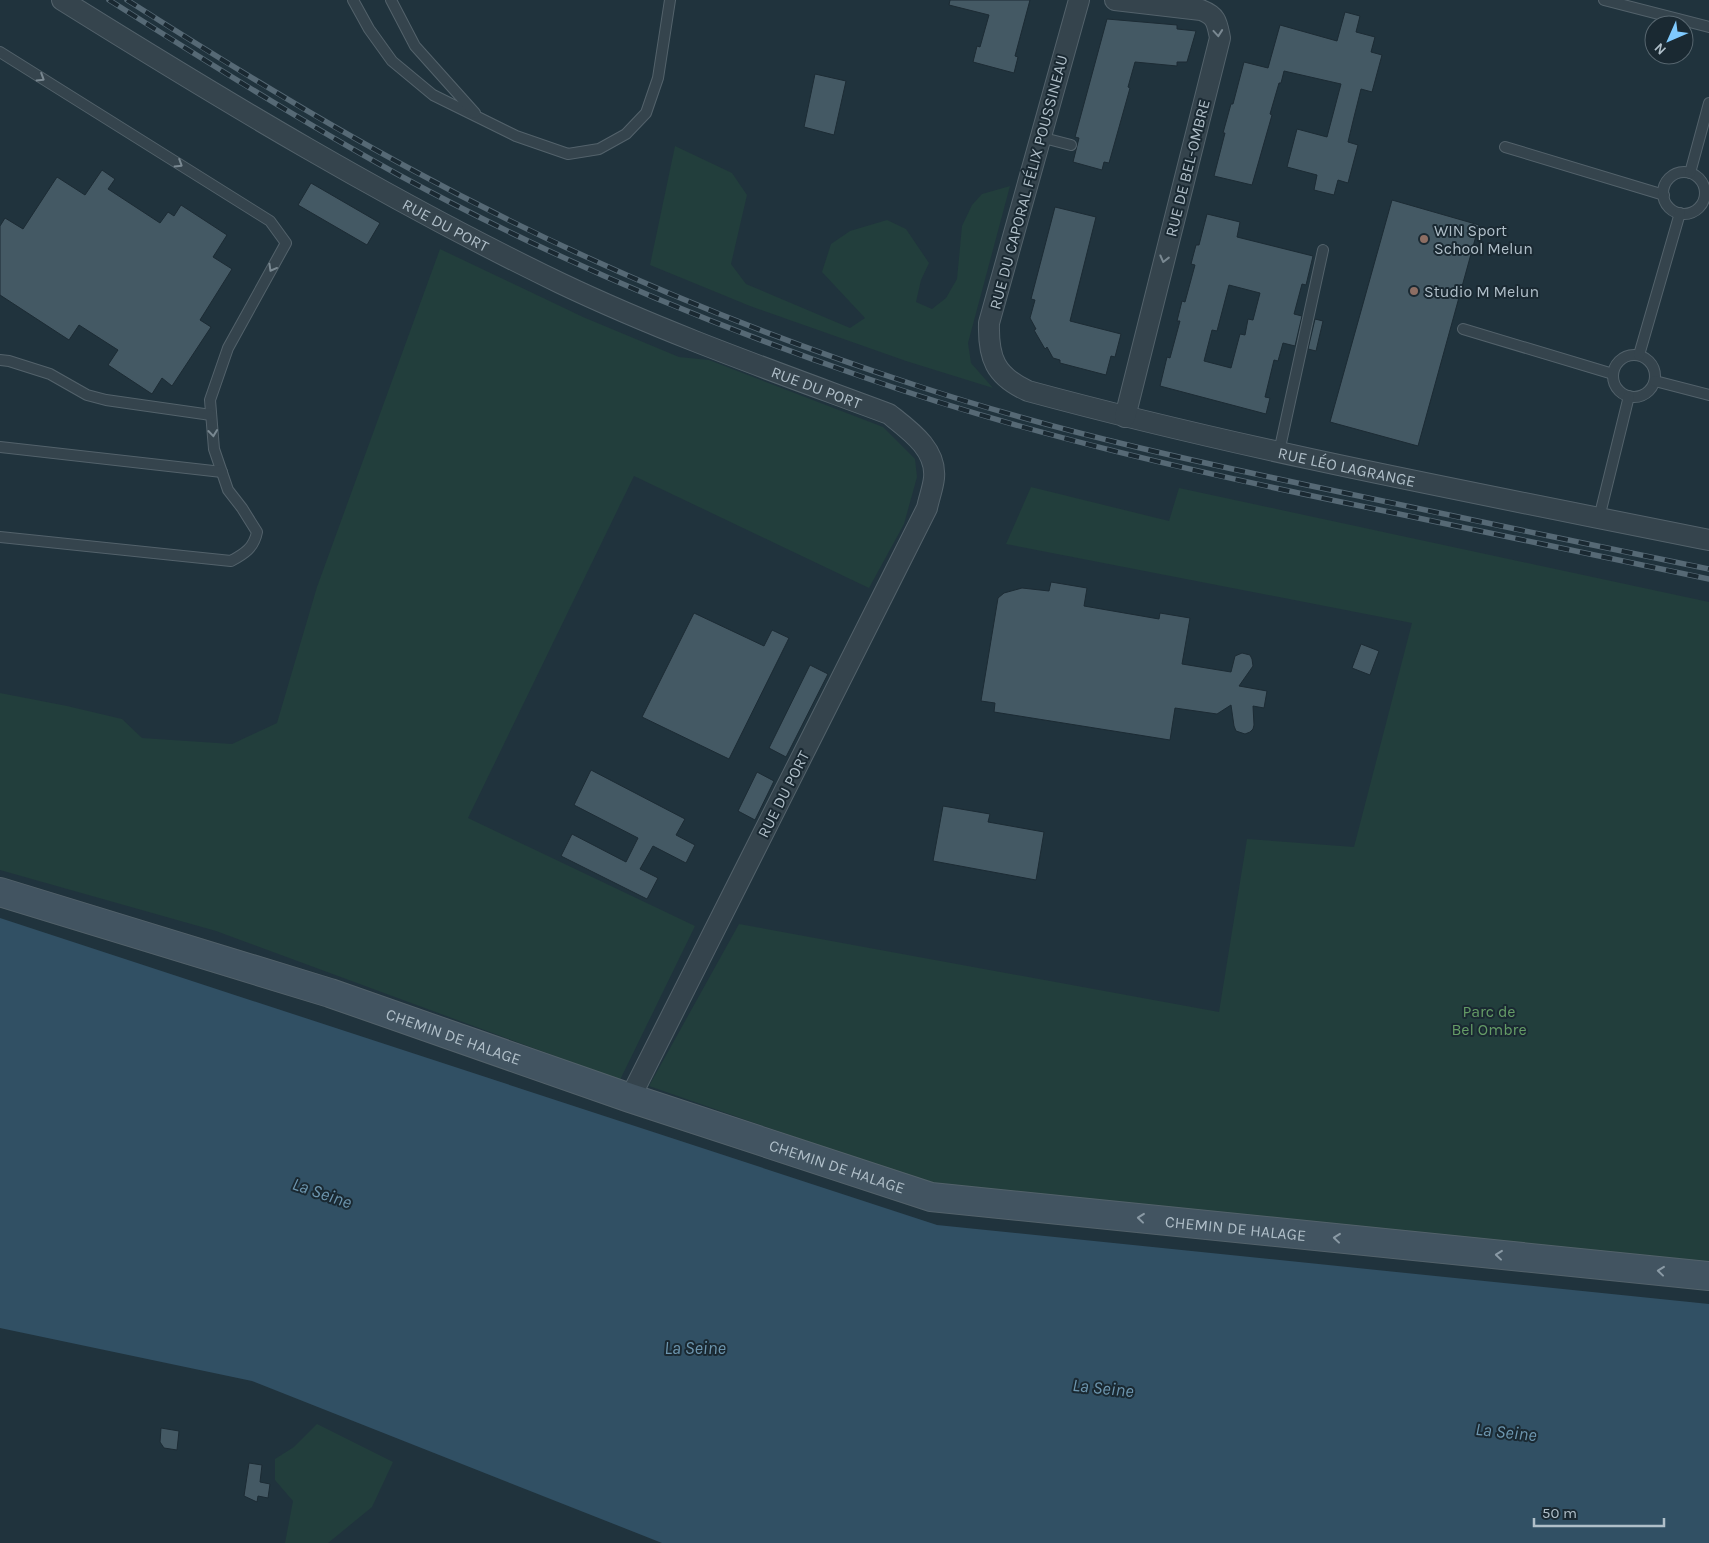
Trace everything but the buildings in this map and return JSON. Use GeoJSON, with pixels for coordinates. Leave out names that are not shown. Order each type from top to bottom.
{"type":"FeatureCollection","features":[{"type":"Feature","properties":{"kind":"street","name":"RUE DU PORT"},"geometry":{"type":"LineString","coordinates":[[62,0],[216,95],[374,187],[448,227],[562,284],[680,336],[890,414],[930,452],[934,476],[927,508],[630,1098]]}},
{"type":"Feature","properties":{"kind":"street","name":"RUE DU CAPORAL FÉLIX POUSSINEAU"},"geometry":{"type":"LineString","coordinates":[[995,364],[988,345],[989,323],[1078,0]]}},
{"type":"Feature","properties":{"kind":"street","name":"RUE DE BEL-OMBRE"},"geometry":{"type":"LineString","coordinates":[[1115,0],[1201,10],[1210,13],[1217,22],[1220,38],[1125,417]]}},
{"type":"Feature","properties":{"kind":"street","name":"RUE LÉO LAGRANGE"},"geometry":{"type":"LineString","coordinates":[[995,364],[1014,385],[1028,391],[1125,417],[1279,452],[1709,540]]}},
{"type":"Feature","properties":{"kind":"street","name":"CHEMIN DE HALAGE"},"geometry":{"type":"LineString","coordinates":[[0,892],[330,993],[630,1098],[931,1197],[1709,1276]]}},
{"type":"Feature","properties":{"kind":"lane"},"geometry":{"type":"LineString","coordinates":[[353,0],[369,29],[392,61],[433,95],[516,136],[568,154],[599,149],[626,134],[646,113],[658,78],[670,0]]}},
{"type":"Feature","properties":{"kind":"lane"},"geometry":{"type":"LineString","coordinates":[[391,0],[416,46],[479,118]]}},
{"type":"Feature","properties":{"kind":"lane"},"geometry":{"type":"LineString","coordinates":[[1604,0],[1709,27]]}},
{"type":"Feature","properties":{"kind":"lane"},"geometry":{"type":"LineString","coordinates":[[0,52],[270,221],[286,243],[228,348],[210,400],[214,449],[228,490],[257,532],[256,542],[246,553],[231,561],[0,537]]}},
{"type":"Feature","properties":{"kind":"lane"},"geometry":{"type":"LineString","coordinates":[[1690,173],[1709,103]]}},
{"type":"Feature","properties":{"kind":"lane"},"geometry":{"type":"LineString","coordinates":[[1040,137],[1071,145]]}},
{"type":"Feature","properties":{"kind":"lane"},"geometry":{"type":"LineString","coordinates":[[1505,146],[1664,195]]}},
{"type":"Feature","properties":{"kind":"lane"},"geometry":{"type":"LineString","coordinates":[[1690,173],[1696,176],[1704,188],[1706,202],[1687,214],[1680,213],[1669,207],[1664,195],[1664,188],[1671,177],[1677,174],[1690,173]]}},
{"type":"Feature","properties":{"kind":"lane"},"geometry":{"type":"LineString","coordinates":[[1638,355],[1680,213]]}},
{"type":"Feature","properties":{"kind":"lane"},"geometry":{"type":"LineString","coordinates":[[1279,452],[1323,250]]}},
{"type":"Feature","properties":{"kind":"lane"},"geometry":{"type":"LineString","coordinates":[[1463,329],[1613,374]]}},
{"type":"Feature","properties":{"kind":"lane"},"geometry":{"type":"LineString","coordinates":[[1631,354],[1638,355],[1645,357],[1654,367],[1655,381],[1648,392],[1642,396],[1629,396],[1617,388],[1614,382],[1614,367],[1624,357],[1631,354]]}},
{"type":"Feature","properties":{"kind":"lane"},"geometry":{"type":"LineString","coordinates":[[0,360],[50,374],[87,395],[106,400],[211,415]]}},
{"type":"Feature","properties":{"kind":"lane"},"geometry":{"type":"LineString","coordinates":[[1655,381],[1709,395]]}},
{"type":"Feature","properties":{"kind":"lane"},"geometry":{"type":"LineString","coordinates":[[1599,518],[1629,396]]}},
{"type":"Feature","properties":{"kind":"lane"},"geometry":{"type":"LineString","coordinates":[[0,447],[222,472]]}},
{"type":"Feature","properties":{"kind":"green space"},"geometry":{"type":"Polygon","coordinates":[[[675,146],[732,173],[747,195],[731,264],[746,284],[850,328],[865,318],[822,272],[831,244],[850,231],[887,220],[906,229],[929,263],[921,280],[916,302],[932,309],[946,298],[957,279],[962,226],[972,205],[982,194],[1010,186],[968,343],[971,363],[993,388],[906,361],[750,306],[650,265],[675,146]]]}},
{"type":"Feature","properties":{"kind":"green space"},"geometry":{"type":"Polygon","coordinates":[[[440,249],[583,317],[679,357],[709,360],[883,427],[915,459],[917,477],[904,524],[869,588],[634,476],[468,818],[695,926],[620,1080],[216,931],[0,870],[0,693],[122,719],[142,738],[232,744],[277,723],[317,587],[440,249]]]}},
{"type":"Feature","properties":{"kind":"green space","name":"Parc de Bel Ombre"},"geometry":{"type":"Polygon","coordinates":[[[1031,487],[1169,521],[1179,488],[1709,602],[1709,1262],[927,1183],[649,1086],[739,924],[1219,1012],[1247,839],[1354,847],[1412,623],[1006,544],[1031,487]]]}},
{"type":"Feature","properties":{"kind":"green space"},"geometry":{"type":"Polygon","coordinates":[[[317,1424],[393,1462],[372,1507],[328,1543],[285,1543],[293,1501],[275,1480],[275,1459],[294,1447],[317,1424]]]}},
{"type":"Feature","properties":{"kind":"water","name":"La Seine"},"geometry":{"type":"Polygon","coordinates":[[[0,918],[937,1225],[1709,1304],[1709,1543],[662,1543],[252,1381],[0,1328],[0,918]]]}},
{"type":"Feature","properties":{"kind":"railway"},"geometry":{"type":"LineString","coordinates":[[109,0],[324,132],[453,204],[626,285],[684,310],[803,356],[990,418],[1184,468],[1709,579]]}},
{"type":"Feature","properties":{"kind":"railway"},"geometry":{"type":"LineString","coordinates":[[127,0],[299,106],[467,199],[593,260],[658,288],[788,341],[854,365],[975,404],[1138,448],[1709,569]]}},
{"type":"Feature","properties":{"kind":"place","name":"WIN Sport School Melun"},"geometry":{"type":"Point","coordinates":[1424,239]}},
{"type":"Feature","properties":{"kind":"place","name":"Studio M Melun"},"geometry":{"type":"Point","coordinates":[1414,291]}}]}
